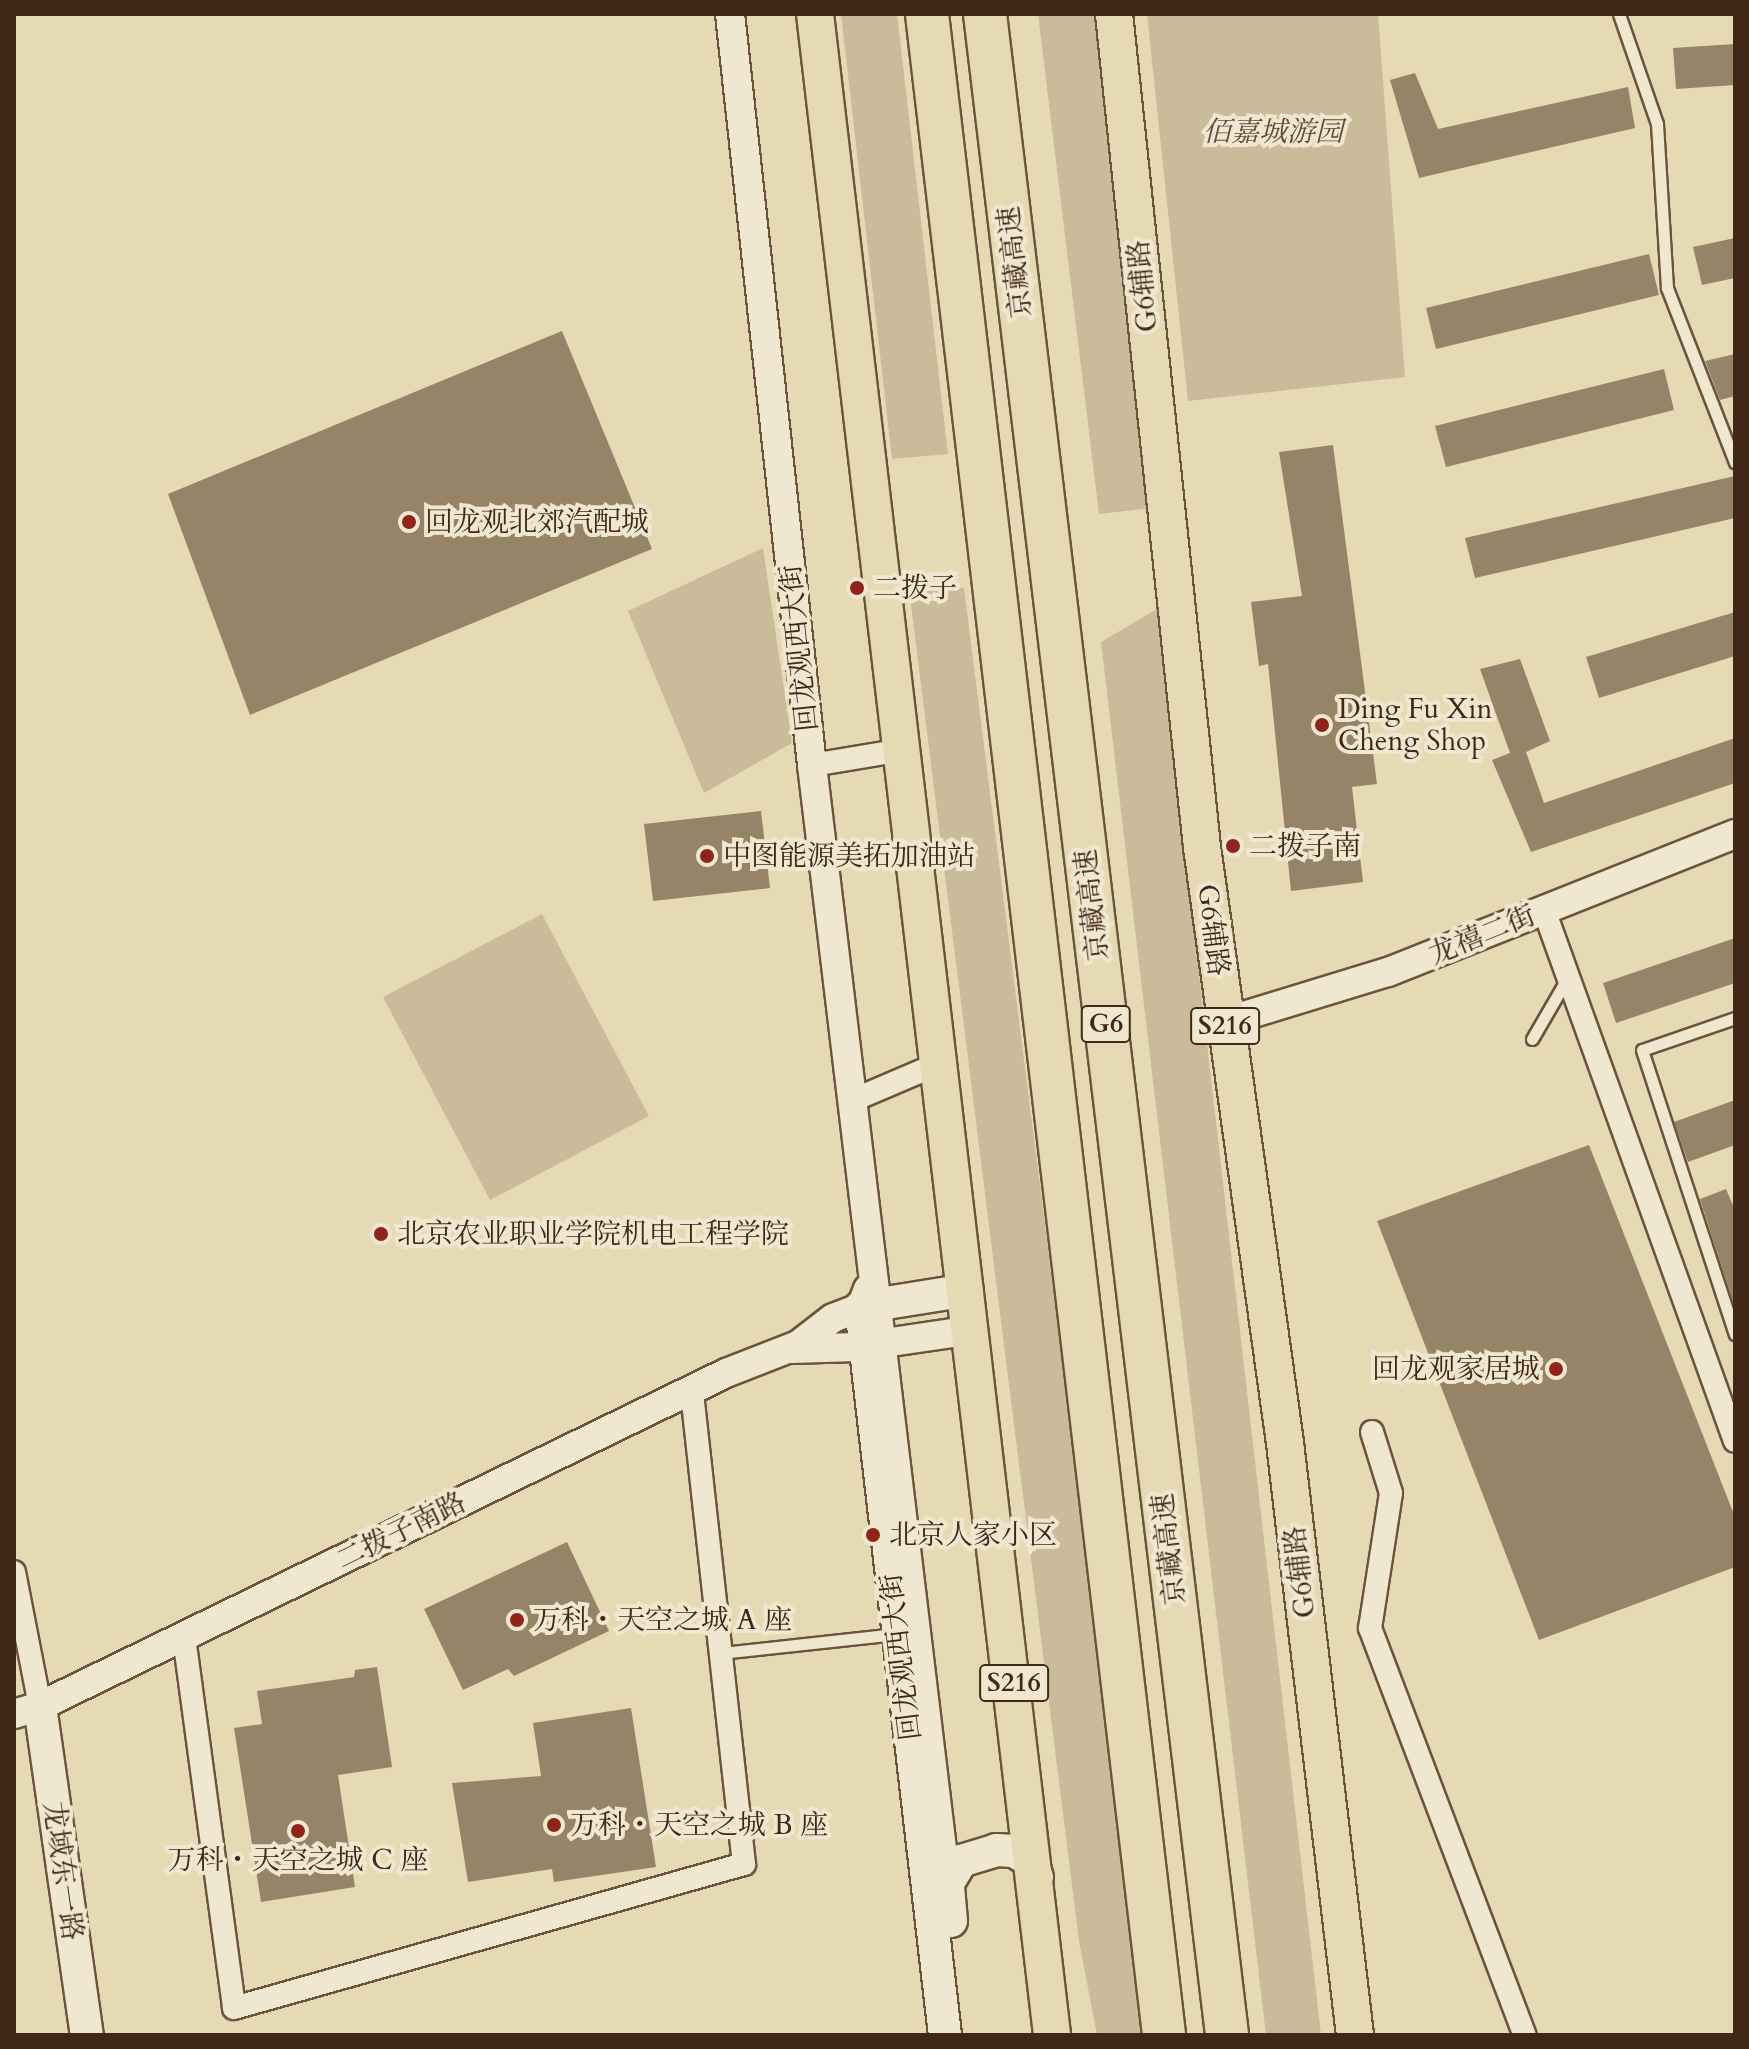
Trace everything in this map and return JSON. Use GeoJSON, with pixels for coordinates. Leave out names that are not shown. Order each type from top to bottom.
{"type":"FeatureCollection","features":[{"type":"Feature","properties":{"kind":"highway","name":"京藏高速"},"geometry":{"type":"LineString","coordinates":[[927,14],[1164,2035]]}},
{"type":"Feature","properties":{"kind":"highway","name":"京藏高速"},"geometry":{"type":"LineString","coordinates":[[985,14],[1227,2035]]}},
{"type":"Feature","properties":{"kind":"main road","name":"S216"},"geometry":{"type":"LineString","coordinates":[[815,14],[1037,1877],[1052,2035]]}},
{"type":"Feature","properties":{"kind":"main road","name":"G6辅路"},"geometry":{"type":"LineString","coordinates":[[1114,14],[1224,1022],[1285,1443],[1355,2035]]}},
{"type":"Feature","properties":{"kind":"main road","name":"二拨子南路"},"geometry":{"type":"LineString","coordinates":[[870,1297],[967,1290]]}},
{"type":"Feature","properties":{"kind":"main road","name":"回龙观西大街"},"geometry":{"type":"LineString","coordinates":[[870,1297],[899,1633],[945,2035]]}},
{"type":"Feature","properties":{"kind":"main road","name":"龙域东一路"},"geometry":{"type":"LineString","coordinates":[[27,1710],[87,2035]]}},
{"type":"Feature","properties":{"kind":"main road"},"geometry":{"type":"LineString","coordinates":[[947,1891],[961,1861],[996,1850],[1024,1856],[1037,1877]]}},
{"type":"Feature","properties":{"kind":"main road","name":"回龙观西大街"},"geometry":{"type":"LineString","coordinates":[[947,1891],[964,2035]]}},
{"type":"Feature","properties":{"kind":"street","name":"回龙观西大街"},"geometry":{"type":"LineString","coordinates":[[730,14],[870,1297]]}},
{"type":"Feature","properties":{"kind":"street"},"geometry":{"type":"LineString","coordinates":[[812,765],[903,750]]}},
{"type":"Feature","properties":{"kind":"street","name":"龙禧二街"},"geometry":{"type":"LineString","coordinates":[[1224,1022],[1388,972],[1735,834]]}},
{"type":"Feature","properties":{"kind":"street"},"geometry":{"type":"LineString","coordinates":[[1544,910],[1735,1441]]}},
{"type":"Feature","properties":{"kind":"street"},"geometry":{"type":"LineString","coordinates":[[851,1101],[940,1063]]}},
{"type":"Feature","properties":{"kind":"street","name":"二拨子南路"},"geometry":{"type":"LineString","coordinates":[[27,1710],[692,1390],[788,1350],[870,1297]]}},
{"type":"Feature","properties":{"kind":"street","name":"二拨子南路"},"geometry":{"type":"LineString","coordinates":[[788,1350],[875,1345],[972,1330]]}},
{"type":"Feature","properties":{"kind":"street","name":"回龙观西大街"},"geometry":{"type":"LineString","coordinates":[[875,1345],[947,1891]]}},
{"type":"Feature","properties":{"kind":"street"},"geometry":{"type":"LineString","coordinates":[[184,1637],[234,2008],[744,1864],[692,1390]]}},
{"type":"Feature","properties":{"kind":"street"},"geometry":{"type":"LineString","coordinates":[[1372,1432],[1391,1493],[1370,1628],[1525,2035]]}},
{"type":"Feature","properties":{"kind":"street"},"geometry":{"type":"LineString","coordinates":[[14,1572],[27,1710]]}},
{"type":"Feature","properties":{"kind":"lane"},"geometry":{"type":"LineString","coordinates":[[1619,14],[1657,124],[1667,288],[1735,462]]}},
{"type":"Feature","properties":{"kind":"lane"},"geometry":{"type":"LineString","coordinates":[[1532,1039],[1568,977]]}},
{"type":"Feature","properties":{"kind":"lane"},"geometry":{"type":"LineString","coordinates":[[1735,1018],[1642,1050],[1735,1334]]}},
{"type":"Feature","properties":{"kind":"lane"},"geometry":{"type":"LineString","coordinates":[[721,1653],[899,1633]]}},
{"type":"Feature","properties":{"kind":"green space"},"geometry":{"type":"Polygon","coordinates":[[[841,14],[897,14],[948,454],[892,459],[841,14]]]}},
{"type":"Feature","properties":{"kind":"green space"},"geometry":{"type":"Polygon","coordinates":[[[1038,14],[1100,14],[1160,507],[1099,514],[1038,14]]]}},
{"type":"Feature","properties":{"kind":"green space","name":"佰嘉城游园"},"geometry":{"type":"Polygon","coordinates":[[[1147,14],[1378,14],[1405,377],[1188,401],[1147,14]]]}},
{"type":"Feature","properties":{"kind":"green space"},"geometry":{"type":"Polygon","coordinates":[[[763,548],[792,743],[704,793],[628,611],[763,548]]]}},
{"type":"Feature","properties":{"kind":"green space"},"geometry":{"type":"Polygon","coordinates":[[[964,588],[1148,2035],[1097,2035],[1079,1941],[909,589],[964,588]]]}},
{"type":"Feature","properties":{"kind":"green space"},"geometry":{"type":"Polygon","coordinates":[[[1157,609],[1321,2035],[1266,2035],[1101,642],[1157,609]]]}},
{"type":"Feature","properties":{"kind":"green space"},"geometry":{"type":"Polygon","coordinates":[[[542,914],[649,1116],[490,1200],[383,997],[542,914]]]}},
{"type":"Feature","properties":{"kind":"building"},"geometry":{"type":"Polygon","coordinates":[[[1735,44],[1735,85],[1676,89],[1673,48],[1735,44]]]}},
{"type":"Feature","properties":{"kind":"building"},"geometry":{"type":"Polygon","coordinates":[[[1415,73],[1438,129],[1628,87],[1635,128],[1419,178],[1390,80],[1415,73]]]}},
{"type":"Feature","properties":{"kind":"building"},"geometry":{"type":"Polygon","coordinates":[[[1735,238],[1735,278],[1702,285],[1693,247],[1735,238]]]}},
{"type":"Feature","properties":{"kind":"building"},"geometry":{"type":"Polygon","coordinates":[[[1649,254],[1659,295],[1436,349],[1426,308],[1649,254]]]}},
{"type":"Feature","properties":{"kind":"building","name":"回龙观北郊汽配城"},"geometry":{"type":"Polygon","coordinates":[[[562,331],[652,549],[250,715],[168,494],[562,331]]]}},
{"type":"Feature","properties":{"kind":"building"},"geometry":{"type":"Polygon","coordinates":[[[1735,354],[1735,396],[1720,400],[1705,361],[1735,354]]]}},
{"type":"Feature","properties":{"kind":"building"},"geometry":{"type":"Polygon","coordinates":[[[1664,369],[1674,410],[1446,467],[1435,426],[1664,369]]]}},
{"type":"Feature","properties":{"kind":"building","name":"Ding Fu Xin Cheng Shop"},"geometry":{"type":"Polygon","coordinates":[[[1333,445],[1377,784],[1352,787],[1363,882],[1291,891],[1268,664],[1259,666],[1251,602],[1302,596],[1279,452],[1333,445]]]}},
{"type":"Feature","properties":{"kind":"building"},"geometry":{"type":"Polygon","coordinates":[[[1735,476],[1735,518],[1475,578],[1465,538],[1735,476]]]}},
{"type":"Feature","properties":{"kind":"building"},"geometry":{"type":"Polygon","coordinates":[[[1735,612],[1735,656],[1599,698],[1586,657],[1735,612]]]}},
{"type":"Feature","properties":{"kind":"building"},"geometry":{"type":"Polygon","coordinates":[[[1520,659],[1550,741],[1526,752],[1544,803],[1735,738],[1735,783],[1531,852],[1492,760],[1510,753],[1480,669],[1520,659]]]}},
{"type":"Feature","properties":{"kind":"building","name":"中图能源美拓加油站"},"geometry":{"type":"Polygon","coordinates":[[[761,811],[770,888],[653,901],[644,824],[761,811]]]}},
{"type":"Feature","properties":{"kind":"building"},"geometry":{"type":"Polygon","coordinates":[[[1735,938],[1735,983],[1616,1023],[1603,983],[1735,938]]]}},
{"type":"Feature","properties":{"kind":"building"},"geometry":{"type":"Polygon","coordinates":[[[1735,1100],[1735,1145],[1688,1162],[1674,1122],[1735,1100]]]}},
{"type":"Feature","properties":{"kind":"building","name":"回龙观家居城"},"geometry":{"type":"Polygon","coordinates":[[[1589,1145],[1735,1517],[1735,1567],[1539,1640],[1377,1221],[1589,1145]]]}},
{"type":"Feature","properties":{"kind":"building"},"geometry":{"type":"Polygon","coordinates":[[[1726,1189],[1735,1210],[1733,1302],[1700,1199],[1726,1189]]]}},
{"type":"Feature","properties":{"kind":"building","name":"万科・天空之城 A 座"},"geometry":{"type":"Polygon","coordinates":[[[567,1542],[609,1631],[514,1676],[508,1669],[463,1690],[424,1609],[567,1542]]]}},
{"type":"Feature","properties":{"kind":"building","name":"万科・天空之城 C 座"},"geometry":{"type":"Polygon","coordinates":[[[377,1667],[392,1767],[338,1775],[355,1887],[261,1902],[234,1728],[262,1724],[257,1691],[354,1677],[355,1670],[377,1667]]]}},
{"type":"Feature","properties":{"kind":"building","name":"万科・天空之城 B 座"},"geometry":{"type":"Polygon","coordinates":[[[631,1708],[656,1867],[554,1882],[552,1869],[468,1882],[452,1783],[541,1776],[533,1723],[631,1708]]]}},
{"type":"Feature","properties":{"kind":"place","name":"回龙观北郊汽配城"},"geometry":{"type":"Point","coordinates":[409,522]}},
{"type":"Feature","properties":{"kind":"place","name":"二拨子"},"geometry":{"type":"Point","coordinates":[857,588]}},
{"type":"Feature","properties":{"kind":"place","name":"Ding Fu Xin Cheng Shop"},"geometry":{"type":"Point","coordinates":[1322,725]}},
{"type":"Feature","properties":{"kind":"place","name":"二拨子南"},"geometry":{"type":"Point","coordinates":[1233,846]}},
{"type":"Feature","properties":{"kind":"place","name":"中图能源美拓加油站"},"geometry":{"type":"Point","coordinates":[707,856]}},
{"type":"Feature","properties":{"kind":"place","name":"北京农业职业学院机电工程学院"},"geometry":{"type":"Point","coordinates":[381,1234]}},
{"type":"Feature","properties":{"kind":"place","name":"回龙观家居城"},"geometry":{"type":"Point","coordinates":[1556,1369]}},
{"type":"Feature","properties":{"kind":"place","name":"北京人家小区"},"geometry":{"type":"Point","coordinates":[873,1535]}},
{"type":"Feature","properties":{"kind":"place","name":"万科・天空之城 A 座"},"geometry":{"type":"Point","coordinates":[517,1620]}},
{"type":"Feature","properties":{"kind":"place","name":"万科・天空之城 B 座"},"geometry":{"type":"Point","coordinates":[554,1825]}},
{"type":"Feature","properties":{"kind":"place","name":"万科・天空之城 C 座"},"geometry":{"type":"Point","coordinates":[298,1831]}}]}
